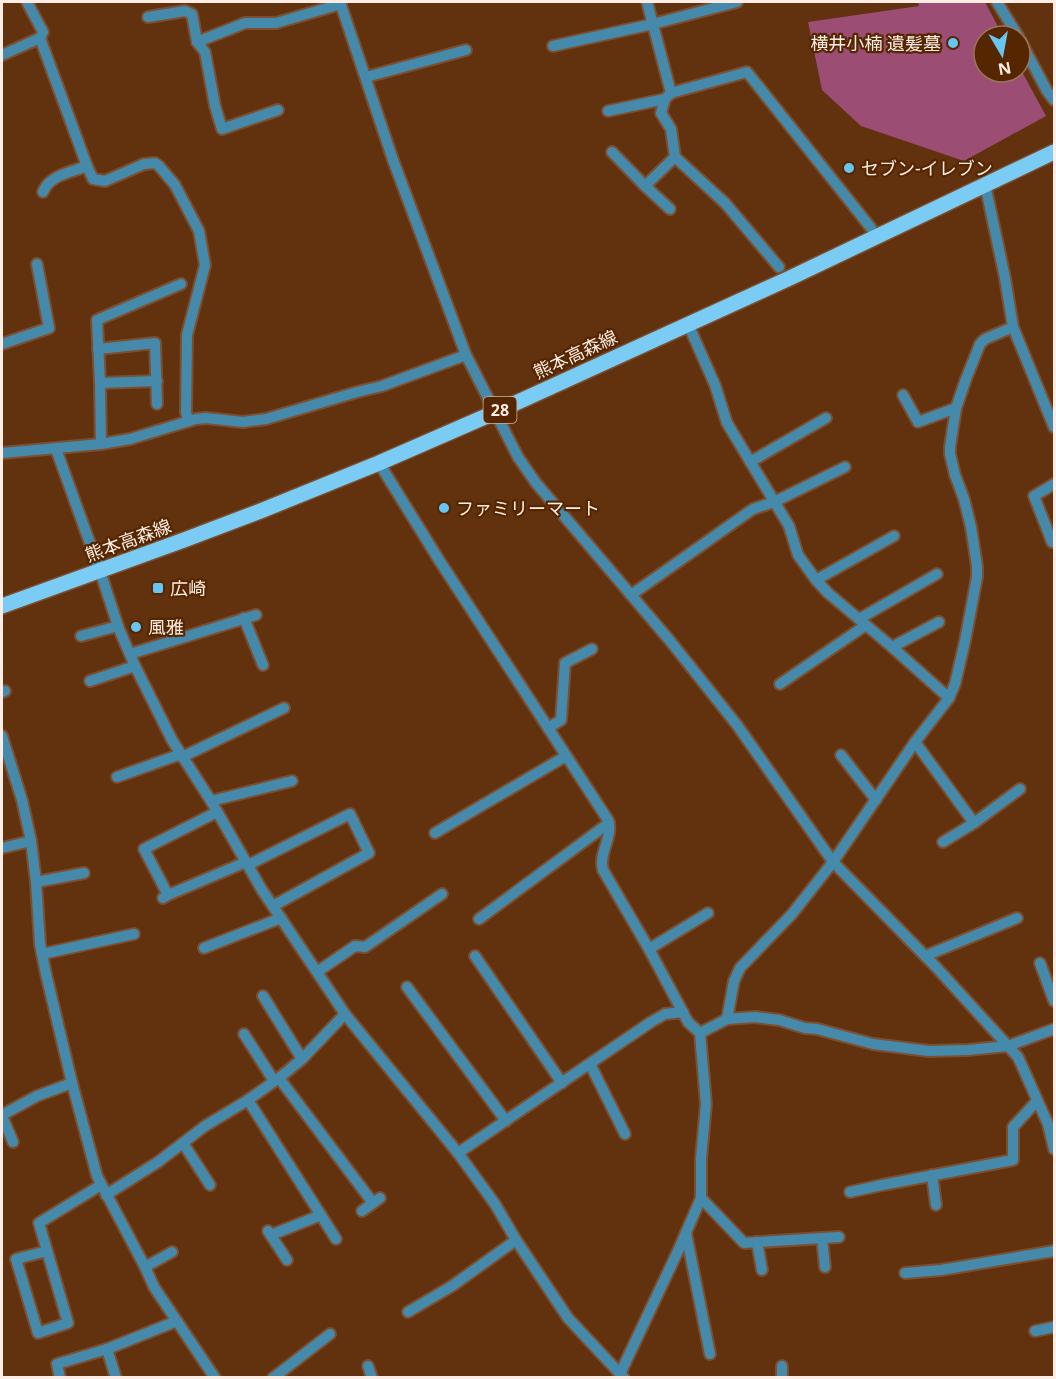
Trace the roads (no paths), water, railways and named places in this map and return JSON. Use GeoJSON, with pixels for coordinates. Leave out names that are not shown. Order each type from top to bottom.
{"type":"FeatureCollection","features":[{"type":"Feature","properties":{"kind":"main road","name":"熊本高森線"},"geometry":{"type":"LineString","coordinates":[[2,606],[263,510],[379,463],[792,277],[1054,152]]}},
{"type":"Feature","properties":{"kind":"street"},"geometry":{"type":"LineString","coordinates":[[2,55],[40,38],[43,32],[27,2]]}},
{"type":"Feature","properties":{"kind":"street"},"geometry":{"type":"LineString","coordinates":[[647,2],[668,96],[661,113],[671,129],[675,157],[725,203],[779,267]]}},
{"type":"Feature","properties":{"kind":"street"},"geometry":{"type":"LineString","coordinates":[[553,46],[653,24],[737,2]]}},
{"type":"Feature","properties":{"kind":"street"},"geometry":{"type":"LineString","coordinates":[[997,2],[1011,24]]}},
{"type":"Feature","properties":{"kind":"street"},"geometry":{"type":"LineString","coordinates":[[197,42],[245,23],[276,23],[341,3],[393,160],[466,355],[518,457],[536,483],[671,642],[737,725],[833,862],[1018,1056],[1037,1101],[1051,1124],[1054,1149]]}},
{"type":"Feature","properties":{"kind":"street"},"geometry":{"type":"LineString","coordinates":[[148,17],[185,11],[192,14],[197,42],[205,52],[215,106],[222,129],[278,110]]}},
{"type":"Feature","properties":{"kind":"street"},"geometry":{"type":"LineString","coordinates":[[40,38],[93,179],[105,181],[144,164],[155,164],[175,185],[199,231],[205,265],[187,335],[186,412],[188,421]]}},
{"type":"Feature","properties":{"kind":"street"},"geometry":{"type":"LineString","coordinates":[[366,77],[466,50]]}},
{"type":"Feature","properties":{"kind":"street"},"geometry":{"type":"LineString","coordinates":[[1032,63],[1054,100]]}},
{"type":"Feature","properties":{"kind":"street"},"geometry":{"type":"LineString","coordinates":[[608,111],[747,72],[871,228]]}},
{"type":"Feature","properties":{"kind":"street"},"geometry":{"type":"LineString","coordinates":[[612,152],[670,209]]}},
{"type":"Feature","properties":{"kind":"street"},"geometry":{"type":"LineString","coordinates":[[645,186],[675,157]]}},
{"type":"Feature","properties":{"kind":"street"},"geometry":{"type":"LineString","coordinates":[[43,192],[44,187],[50,181],[87,166]]}},
{"type":"Feature","properties":{"kind":"street"},"geometry":{"type":"LineString","coordinates":[[985,184],[1013,327],[1051,406],[1054,427]]}},
{"type":"Feature","properties":{"kind":"street"},"geometry":{"type":"LineString","coordinates":[[2,344],[49,328],[37,264]]}},
{"type":"Feature","properties":{"kind":"street"},"geometry":{"type":"LineString","coordinates":[[101,444],[97,320],[181,284]]}},
{"type":"Feature","properties":{"kind":"street"},"geometry":{"type":"LineString","coordinates":[[688,324],[715,385],[727,423],[789,526],[798,555],[828,593],[949,698]]}},
{"type":"Feature","properties":{"kind":"street"},"geometry":{"type":"LineString","coordinates":[[727,1019],[734,981],[740,968],[792,914],[833,862],[915,742],[949,698],[960,666],[977,577],[976,552],[971,527],[955,475],[950,447],[956,408],[980,344],[985,339],[1013,327]]}},
{"type":"Feature","properties":{"kind":"street"},"geometry":{"type":"LineString","coordinates":[[98,349],[156,343],[158,404]]}},
{"type":"Feature","properties":{"kind":"street"},"geometry":{"type":"LineString","coordinates":[[2,453],[101,444],[130,439],[188,421],[206,418],[243,422],[266,419],[382,386],[466,355]]}},
{"type":"Feature","properties":{"kind":"street"},"geometry":{"type":"LineString","coordinates":[[100,383],[157,381]]}},
{"type":"Feature","properties":{"kind":"street"},"geometry":{"type":"LineString","coordinates":[[903,395],[918,422],[956,408]]}},
{"type":"Feature","properties":{"kind":"street"},"geometry":{"type":"LineString","coordinates":[[750,462],[825,418]]}},
{"type":"Feature","properties":{"kind":"street"},"geometry":{"type":"LineString","coordinates":[[56,449],[118,626],[135,666],[181,755],[211,801],[247,864],[345,1014],[458,1153],[495,1204],[568,1318],[622,1376],[701,1197],[701,1159],[706,1104],[700,1033],[688,1022],[602,867],[609,823],[379,463]]}},
{"type":"Feature","properties":{"kind":"street"},"geometry":{"type":"LineString","coordinates":[[631,595],[753,509],[774,502],[845,466]]}},
{"type":"Feature","properties":{"kind":"street"},"geometry":{"type":"LineString","coordinates":[[1052,542],[1034,496],[1054,484]]}},
{"type":"Feature","properties":{"kind":"street"},"geometry":{"type":"LineString","coordinates":[[816,580],[894,536]]}},
{"type":"Feature","properties":{"kind":"street"},"geometry":{"type":"LineString","coordinates":[[780,684],[863,622],[937,574]]}},
{"type":"Feature","properties":{"kind":"street"},"geometry":{"type":"LineString","coordinates":[[130,654],[256,615]]}},
{"type":"Feature","properties":{"kind":"street"},"geometry":{"type":"LineString","coordinates":[[243,618],[263,665]]}},
{"type":"Feature","properties":{"kind":"street"},"geometry":{"type":"LineString","coordinates":[[892,647],[939,622]]}},
{"type":"Feature","properties":{"kind":"street"},"geometry":{"type":"LineString","coordinates":[[81,636],[118,626]]}},
{"type":"Feature","properties":{"kind":"street"},"geometry":{"type":"LineString","coordinates":[[548,728],[561,720],[565,663],[592,650]]}},
{"type":"Feature","properties":{"kind":"street"},"geometry":{"type":"LineString","coordinates":[[90,681],[135,666]]}},
{"type":"Feature","properties":{"kind":"street"},"geometry":{"type":"LineString","coordinates":[[117,777],[181,755],[284,708]]}},
{"type":"Feature","properties":{"kind":"street"},"geometry":{"type":"LineString","coordinates":[[2,736],[22,800],[31,841],[42,954],[72,1083],[97,1176],[154,1287],[215,1377]]}},
{"type":"Feature","properties":{"kind":"street"},"geometry":{"type":"LineString","coordinates":[[915,742],[963,799],[974,823]]}},
{"type":"Feature","properties":{"kind":"street"},"geometry":{"type":"LineString","coordinates":[[841,755],[876,800]]}},
{"type":"Feature","properties":{"kind":"street"},"geometry":{"type":"LineString","coordinates":[[435,833],[566,756]]}},
{"type":"Feature","properties":{"kind":"street"},"geometry":{"type":"LineString","coordinates":[[211,801],[292,781]]}},
{"type":"Feature","properties":{"kind":"street"},"geometry":{"type":"LineString","coordinates":[[943,842],[974,823],[1020,789]]}},
{"type":"Feature","properties":{"kind":"street"},"geometry":{"type":"LineString","coordinates":[[217,812],[144,849],[165,897],[247,864],[350,814],[369,853],[273,906]]}},
{"type":"Feature","properties":{"kind":"street"},"geometry":{"type":"LineString","coordinates":[[479,919],[609,823]]}},
{"type":"Feature","properties":{"kind":"street"},"geometry":{"type":"LineString","coordinates":[[2,848],[31,841]]}},
{"type":"Feature","properties":{"kind":"street"},"geometry":{"type":"LineString","coordinates":[[36,882],[84,873]]}},
{"type":"Feature","properties":{"kind":"street"},"geometry":{"type":"LineString","coordinates":[[317,972],[355,946],[365,947],[442,894]]}},
{"type":"Feature","properties":{"kind":"street"},"geometry":{"type":"LineString","coordinates":[[649,949],[708,913]]}},
{"type":"Feature","properties":{"kind":"street"},"geometry":{"type":"LineString","coordinates":[[204,948],[281,918]]}},
{"type":"Feature","properties":{"kind":"street"},"geometry":{"type":"LineString","coordinates":[[925,956],[1017,918]]}},
{"type":"Feature","properties":{"kind":"street"},"geometry":{"type":"LineString","coordinates":[[42,954],[134,934]]}},
{"type":"Feature","properties":{"kind":"street"},"geometry":{"type":"LineString","coordinates":[[475,956],[562,1083]]}},
{"type":"Feature","properties":{"kind":"street"},"geometry":{"type":"LineString","coordinates":[[1040,963],[1054,1001]]}},
{"type":"Feature","properties":{"kind":"street"},"geometry":{"type":"LineString","coordinates":[[407,987],[506,1122]]}},
{"type":"Feature","properties":{"kind":"street"},"geometry":{"type":"LineString","coordinates":[[263,996],[302,1059]]}},
{"type":"Feature","properties":{"kind":"street"},"geometry":{"type":"LineString","coordinates":[[458,1153],[658,1018],[665,1014],[683,1011]]}},
{"type":"Feature","properties":{"kind":"street"},"geometry":{"type":"LineString","coordinates":[[46,1251],[16,1259],[38,1333],[68,1323],[39,1223],[158,1162],[205,1126],[277,1080],[302,1059],[345,1014]]}},
{"type":"Feature","properties":{"kind":"street"},"geometry":{"type":"LineString","coordinates":[[700,1033],[727,1019],[754,1017],[779,1020],[873,1044],[919,1050],[968,1050],[1008,1046],[1054,1029]]}},
{"type":"Feature","properties":{"kind":"street"},"geometry":{"type":"LineString","coordinates":[[244,1034],[277,1080],[377,1200],[362,1211]]}},
{"type":"Feature","properties":{"kind":"street"},"geometry":{"type":"LineString","coordinates":[[590,1064],[625,1134]]}},
{"type":"Feature","properties":{"kind":"street"},"geometry":{"type":"LineString","coordinates":[[13,1142],[2,1115],[37,1096],[72,1083]]}},
{"type":"Feature","properties":{"kind":"street"},"geometry":{"type":"LineString","coordinates":[[248,1100],[336,1239]]}},
{"type":"Feature","properties":{"kind":"street"},"geometry":{"type":"LineString","coordinates":[[850,1192],[1014,1160],[1012,1127],[1037,1101]]}},
{"type":"Feature","properties":{"kind":"street"},"geometry":{"type":"LineString","coordinates":[[183,1143],[210,1185]]}},
{"type":"Feature","properties":{"kind":"street"},"geometry":{"type":"LineString","coordinates":[[932,1175],[936,1205]]}},
{"type":"Feature","properties":{"kind":"street"},"geometry":{"type":"LineString","coordinates":[[701,1197],[744,1243],[838,1236]]}},
{"type":"Feature","properties":{"kind":"street"},"geometry":{"type":"LineString","coordinates":[[286,1260],[269,1233],[321,1215]]}},
{"type":"Feature","properties":{"kind":"street"},"geometry":{"type":"LineString","coordinates":[[686,1233],[710,1353]]}},
{"type":"Feature","properties":{"kind":"street"},"geometry":{"type":"LineString","coordinates":[[822,1238],[825,1267]]}},
{"type":"Feature","properties":{"kind":"street"},"geometry":{"type":"LineString","coordinates":[[408,1312],[452,1286],[516,1240]]}},
{"type":"Feature","properties":{"kind":"street"},"geometry":{"type":"LineString","coordinates":[[757,1242],[762,1270]]}},
{"type":"Feature","properties":{"kind":"street"},"geometry":{"type":"LineString","coordinates":[[905,1273],[941,1270],[1054,1251]]}},
{"type":"Feature","properties":{"kind":"street"},"geometry":{"type":"LineString","coordinates":[[145,1267],[172,1252]]}},
{"type":"Feature","properties":{"kind":"street"},"geometry":{"type":"LineString","coordinates":[[60,1377],[57,1364],[108,1349],[177,1321]]}},
{"type":"Feature","properties":{"kind":"street"},"geometry":{"type":"LineString","coordinates":[[1035,1331],[1054,1328]]}},
{"type":"Feature","properties":{"kind":"street"},"geometry":{"type":"LineString","coordinates":[[273,1377],[330,1334]]}},
{"type":"Feature","properties":{"kind":"street"},"geometry":{"type":"LineString","coordinates":[[108,1349],[116,1377]]}},
{"type":"Feature","properties":{"kind":"street"},"geometry":{"type":"LineString","coordinates":[[368,1366],[372,1377]]}},
{"type":"Feature","properties":{"kind":"place","name":"横井小楠 遺髪墓"},"geometry":{"type":"Point","coordinates":[953,43]}},
{"type":"Feature","properties":{"kind":"place","name":"セブン-イレブン"},"geometry":{"type":"Point","coordinates":[849,168]}},
{"type":"Feature","properties":{"kind":"place","name":"ファミリーマート"},"geometry":{"type":"Point","coordinates":[444,508]}},
{"type":"Feature","properties":{"kind":"place","name":"広崎"},"geometry":{"type":"Point","coordinates":[158,588]}},
{"type":"Feature","properties":{"kind":"place","name":"風雅"},"geometry":{"type":"Point","coordinates":[136,627]}}]}
